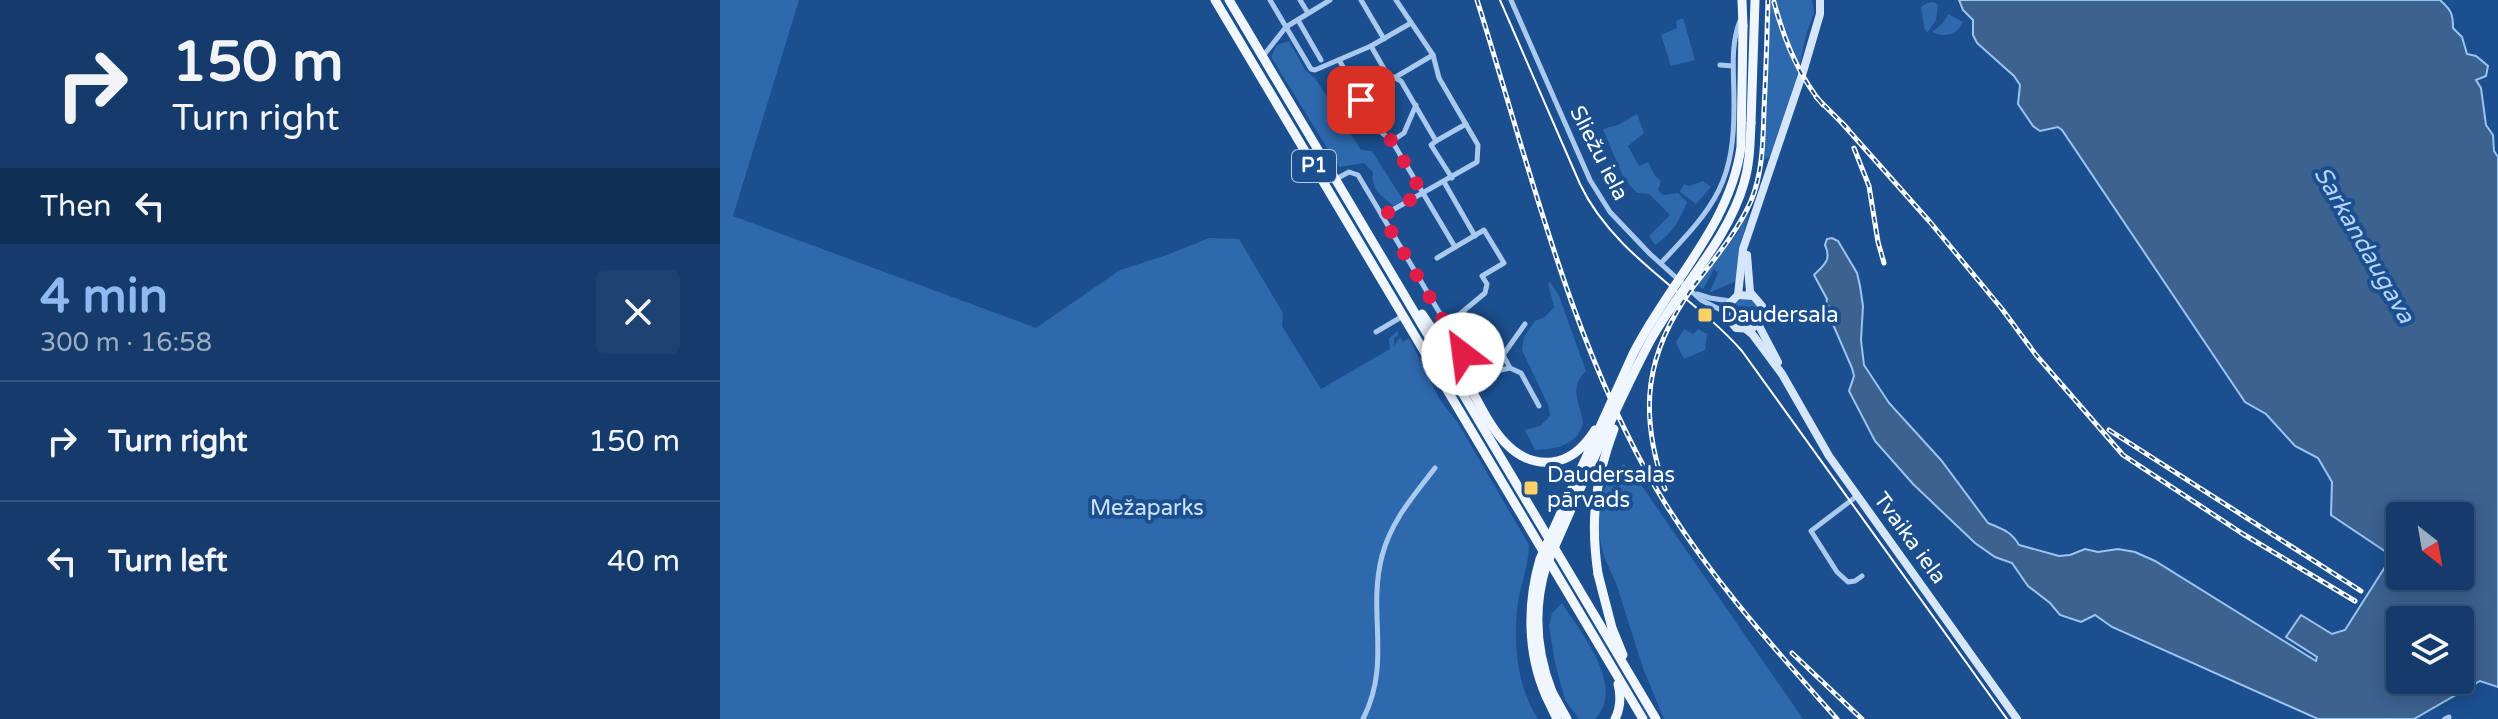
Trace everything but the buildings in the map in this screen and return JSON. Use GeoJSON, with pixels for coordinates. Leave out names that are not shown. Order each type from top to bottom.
{"type":"FeatureCollection","features":[{"type":"Feature","properties":{"kind":"main road","name":"P1"},"geometry":{"type":"LineString","coordinates":[[1215,0],[1643,719]]}},
{"type":"Feature","properties":{"kind":"main road","name":"P1"},"geometry":{"type":"LineString","coordinates":[[1229,0],[1656,719]]}},
{"type":"Feature","properties":{"kind":"main road"},"geometry":{"type":"LineString","coordinates":[[1567,719],[1537,670],[1530,628],[1535,578],[1540,559],[1649,322],[1711,230],[1734,183],[1743,122],[1742,0]]}},
{"type":"Feature","properties":{"kind":"main road"},"geometry":{"type":"LineString","coordinates":[[1557,719],[1539,649],[1540,585],[1612,419],[1653,336],[1724,229],[1738,202],[1749,167],[1755,0]]}},
{"type":"Feature","properties":{"kind":"main road"},"geometry":{"type":"LineString","coordinates":[[1406,298],[1417,307],[1443,344],[1496,432],[1511,449],[1525,458],[1553,462],[1578,450],[1604,417]]}},
{"type":"Feature","properties":{"kind":"main road"},"geometry":{"type":"LineString","coordinates":[[1621,404],[1596,487],[1593,530],[1598,574],[1612,628],[1639,691]]}},
{"type":"Feature","properties":{"kind":"main road"},"geometry":{"type":"LineString","coordinates":[[1563,586],[1571,587],[1573,579]]}},
{"type":"Feature","properties":{"kind":"main road"},"geometry":{"type":"LineString","coordinates":[[1612,667],[1620,695],[1615,719]]}},
{"type":"Feature","properties":{"kind":"street"},"geometry":{"type":"LineString","coordinates":[[1270,0],[1311,69],[1315,70],[1371,46],[1411,23]]}},
{"type":"Feature","properties":{"kind":"street"},"geometry":{"type":"LineString","coordinates":[[1300,0],[1308,13]]}},
{"type":"Feature","properties":{"kind":"street"},"geometry":{"type":"LineString","coordinates":[[1361,0],[1384,39]]}},
{"type":"Feature","properties":{"kind":"street"},"geometry":{"type":"LineString","coordinates":[[1382,216],[1477,162],[1478,145],[1439,78],[1433,55],[1396,0]]}},
{"type":"Feature","properties":{"kind":"street","name":"Sliežu iela"},"geometry":{"type":"LineString","coordinates":[[1511,0],[1597,193],[1618,221],[1661,263],[1707,304],[1727,313]]}},
{"type":"Feature","properties":{"kind":"street","name":"Tvaika iela"},"geometry":{"type":"LineString","coordinates":[[1782,374],[1753,335],[1734,326],[1727,313],[1734,298],[1741,258],[1803,72],[1820,14],[1820,0]]}},
{"type":"Feature","properties":{"kind":"street"},"geometry":{"type":"LineString","coordinates":[[1262,57],[1286,27],[1326,1]]}},
{"type":"Feature","properties":{"kind":"street"},"geometry":{"type":"LineString","coordinates":[[1661,263],[1713,203],[1727,173],[1734,125],[1733,66],[1737,29],[1743,14]]}},
{"type":"Feature","properties":{"kind":"street"},"geometry":{"type":"LineString","coordinates":[[1298,20],[1321,60]]}},
{"type":"Feature","properties":{"kind":"street"},"geometry":{"type":"LineString","coordinates":[[1371,46],[1387,74],[1401,81],[1436,141]]}},
{"type":"Feature","properties":{"kind":"street"},"geometry":{"type":"LineString","coordinates":[[1394,78],[1433,55]]}},
{"type":"Feature","properties":{"kind":"street"},"geometry":{"type":"LineString","coordinates":[[1339,60],[1455,247]]}},
{"type":"Feature","properties":{"kind":"street"},"geometry":{"type":"LineString","coordinates":[[1720,65],[1733,66]]}},
{"type":"Feature","properties":{"kind":"street"},"geometry":{"type":"LineString","coordinates":[[1392,141],[1404,133],[1416,105]]}},
{"type":"Feature","properties":{"kind":"street"},"geometry":{"type":"LineString","coordinates":[[1452,178],[1431,145],[1466,124]]}},
{"type":"Feature","properties":{"kind":"street"},"geometry":{"type":"LineString","coordinates":[[1336,179],[1349,172],[1358,175],[1474,371],[1482,374],[1510,368],[1521,373],[1539,406]]}},
{"type":"Feature","properties":{"kind":"street"},"geometry":{"type":"LineString","coordinates":[[1444,182],[1475,236]]}},
{"type":"Feature","properties":{"kind":"street"},"geometry":{"type":"LineString","coordinates":[[1437,258],[1484,230],[1504,263],[1482,276],[1487,284],[1485,293],[1461,313]]}},
{"type":"Feature","properties":{"kind":"street","name":"Tvaika iela"},"geometry":{"type":"LineString","coordinates":[[1746,243],[1747,273],[1753,296],[1763,311],[1758,324],[1817,438],[2017,719]]}},
{"type":"Feature","properties":{"kind":"street","name":"Sliežu iela"},"geometry":{"type":"LineString","coordinates":[[1696,293],[1710,298],[1734,298]]}},
{"type":"Feature","properties":{"kind":"street"},"geometry":{"type":"LineString","coordinates":[[1734,298],[1753,296]]}},
{"type":"Feature","properties":{"kind":"street"},"geometry":{"type":"LineString","coordinates":[[1376,332],[1404,316]]}},
{"type":"Feature","properties":{"kind":"street"},"geometry":{"type":"LineString","coordinates":[[1510,368],[1503,355],[1525,324]]}},
{"type":"Feature","properties":{"kind":"street"},"geometry":{"type":"LineString","coordinates":[[1747,330],[1758,324]]}},
{"type":"Feature","properties":{"kind":"street"},"geometry":{"type":"LineString","coordinates":[[1363,719],[1373,699],[1378,676],[1376,598],[1381,559],[1396,520],[1435,468]]}},
{"type":"Feature","properties":{"kind":"street"},"geometry":{"type":"LineString","coordinates":[[1857,496],[1811,531],[1837,572],[1848,582],[1862,576]]}},
{"type":"Feature","properties":{"kind":"green space","name":"Mežaparks"},"geometry":{"type":"Polygon","coordinates":[[[720,0],[799,0],[733,216],[1036,328],[1120,270],[1209,238],[1239,239],[1283,313],[1282,326],[1321,389],[1390,349],[1389,339],[1397,331],[1399,335],[1394,338],[1394,346],[1400,337],[1403,342],[1409,338],[1440,400],[1458,423],[1529,545],[1518,602],[1516,647],[1525,692],[1538,719],[720,719],[720,0]]]}},
{"type":"Feature","properties":{"kind":"green space"},"geometry":{"type":"Polygon","coordinates":[[[1776,0],[1812,0],[1814,13],[1800,64],[1782,24],[1776,0]]]}},
{"type":"Feature","properties":{"kind":"green space"},"geometry":{"type":"Polygon","coordinates":[[[1770,2],[1779,29],[1798,73],[1770,156],[1764,160],[1770,2]]]}},
{"type":"Feature","properties":{"kind":"green space"},"geometry":{"type":"Polygon","coordinates":[[[1934,2],[1938,5],[1936,20],[1927,33],[1921,7],[1934,2]]]}},
{"type":"Feature","properties":{"kind":"green space"},"geometry":{"type":"Polygon","coordinates":[[[1948,14],[1963,22],[1958,30],[1945,35],[1932,32],[1943,23],[1948,14]]]}},
{"type":"Feature","properties":{"kind":"green space"},"geometry":{"type":"Polygon","coordinates":[[[1683,18],[1695,60],[1671,66],[1661,35],[1677,28],[1676,21],[1683,18]]]}},
{"type":"Feature","properties":{"kind":"green space"},"geometry":{"type":"Polygon","coordinates":[[[1289,41],[1305,70],[1315,78],[1361,150],[1372,151],[1403,200],[1394,206],[1381,196],[1375,188],[1373,172],[1364,163],[1339,167],[1271,57],[1277,45],[1289,41]]]}},
{"type":"Feature","properties":{"kind":"green space"},"geometry":{"type":"Polygon","coordinates":[[[1637,114],[1644,133],[1628,146],[1639,166],[1648,162],[1661,181],[1658,190],[1663,195],[1678,193],[1687,202],[1675,226],[1655,245],[1649,236],[1670,215],[1649,194],[1637,193],[1624,179],[1603,129],[1637,114]]]}},
{"type":"Feature","properties":{"kind":"green space"},"geometry":{"type":"Polygon","coordinates":[[[1703,181],[1711,187],[1696,204],[1680,192],[1684,184],[1689,186],[1703,181]]]}},
{"type":"Feature","properties":{"kind":"green space"},"geometry":{"type":"Polygon","coordinates":[[[1751,206],[1739,249],[1736,281],[1709,293],[1718,273],[1714,269],[1703,289],[1697,285],[1738,232],[1751,206]]]}},
{"type":"Feature","properties":{"kind":"green space"},"geometry":{"type":"Polygon","coordinates":[[[1550,282],[1559,296],[1586,371],[1576,389],[1583,423],[1576,437],[1565,445],[1535,450],[1525,430],[1540,426],[1550,416],[1548,405],[1522,350],[1524,337],[1535,321],[1545,317],[1554,307],[1550,282]]]}},
{"type":"Feature","properties":{"kind":"green space"},"geometry":{"type":"Polygon","coordinates":[[[1745,299],[1754,303],[1758,312],[1754,321],[1745,325],[1736,321],[1732,312],[1736,303],[1745,299]]]}},
{"type":"Feature","properties":{"kind":"green space"},"geometry":{"type":"Polygon","coordinates":[[[1684,329],[1693,334],[1698,329],[1707,334],[1705,350],[1684,359],[1676,342],[1684,329]]]}},
{"type":"Feature","properties":{"kind":"green space"},"geometry":{"type":"Polygon","coordinates":[[[1624,464],[1803,719],[1664,719],[1604,557],[1598,529],[1599,500],[1612,473],[1624,464]]]}},
{"type":"Feature","properties":{"kind":"green space"},"geometry":{"type":"Polygon","coordinates":[[[1562,603],[1589,644],[1603,676],[1606,691],[1604,706],[1595,719],[1579,719],[1565,700],[1549,626],[1552,613],[1562,603]]]}},
{"type":"Feature","properties":{"kind":"water","name":"Sarkandaugava"},"geometry":{"type":"Polygon","coordinates":[[[1959,0],[2440,0],[2449,9],[2453,28],[2462,37],[2467,54],[2476,56],[2488,66],[2486,76],[2476,80],[2481,88],[2486,125],[2493,135],[2494,151],[2498,157],[2498,687],[2480,681],[2474,684],[2474,606],[2386,606],[2386,694],[2457,694],[2414,719],[2318,719],[2112,627],[2095,615],[2081,622],[2060,615],[2028,586],[2012,563],[1995,557],[1975,543],[1913,484],[1875,441],[1849,391],[1854,376],[1852,368],[1828,313],[1830,307],[1826,305],[1827,299],[1814,275],[1827,258],[1827,239],[1838,241],[1857,273],[1863,306],[1861,340],[1864,365],[1889,403],[1941,460],[1988,523],[2009,533],[2019,545],[2059,556],[2085,549],[2135,552],[2155,561],[2316,661],[2317,657],[2286,637],[2301,615],[2332,634],[2345,630],[2386,565],[2386,590],[2474,590],[2474,502],[2386,502],[2386,552],[2331,515],[2332,482],[2318,458],[2295,446],[2266,414],[2245,402],[2062,130],[2058,127],[2040,131],[2033,126],[2018,104],[2020,85],[1977,43],[1973,35],[1973,20],[1963,10],[1959,0]]]}},
{"type":"Feature","properties":{"kind":"tram line"},"geometry":{"type":"LineString","coordinates":[[1500,0],[1580,184],[1595,210],[1633,253],[1742,351],[2007,719]]}},
{"type":"Feature","properties":{"kind":"railway"},"geometry":{"type":"LineString","coordinates":[[1477,0],[1554,251],[1599,374],[1626,433],[1657,490],[1697,551],[1765,637],[1837,719]]}},
{"type":"Feature","properties":{"kind":"railway"},"geometry":{"type":"LineString","coordinates":[[1665,489],[1656,461],[1649,409],[1656,360],[1677,311],[1732,235],[1755,190],[1763,144],[1768,0]]}},
{"type":"Feature","properties":{"kind":"railway"},"geometry":{"type":"LineString","coordinates":[[1774,2],[1793,56],[1806,82],[1823,105]]}},
{"type":"Feature","properties":{"kind":"railway"},"geometry":{"type":"LineString","coordinates":[[1816,97],[1848,129]]}},
{"type":"Feature","properties":{"kind":"railway"},"geometry":{"type":"LineString","coordinates":[[1842,123],[1930,222],[2036,355],[2123,455],[2243,534],[2355,601]]}},
{"type":"Feature","properties":{"kind":"railway"},"geometry":{"type":"LineString","coordinates":[[1854,148],[1869,186],[1884,263]]}},
{"type":"Feature","properties":{"kind":"railway"},"geometry":{"type":"LineString","coordinates":[[2109,430],[2361,591]]}},
{"type":"Feature","properties":{"kind":"railway"},"geometry":{"type":"LineString","coordinates":[[1792,653],[1862,719]]}},
{"type":"Feature","properties":{"kind":"place","name":"Daudersala"},"geometry":{"type":"Point","coordinates":[1705,315]}},
{"type":"Feature","properties":{"kind":"place","name":"Daudersalas pārvads"},"geometry":{"type":"Point","coordinates":[1531,488]}},
{"type":"Feature","properties":{"kind":"route"},"geometry":{"type":"LineString","coordinates":[[1361,100],[1381,132],[1392,141],[1422,193],[1382,216],[1463,354]]}}]}
